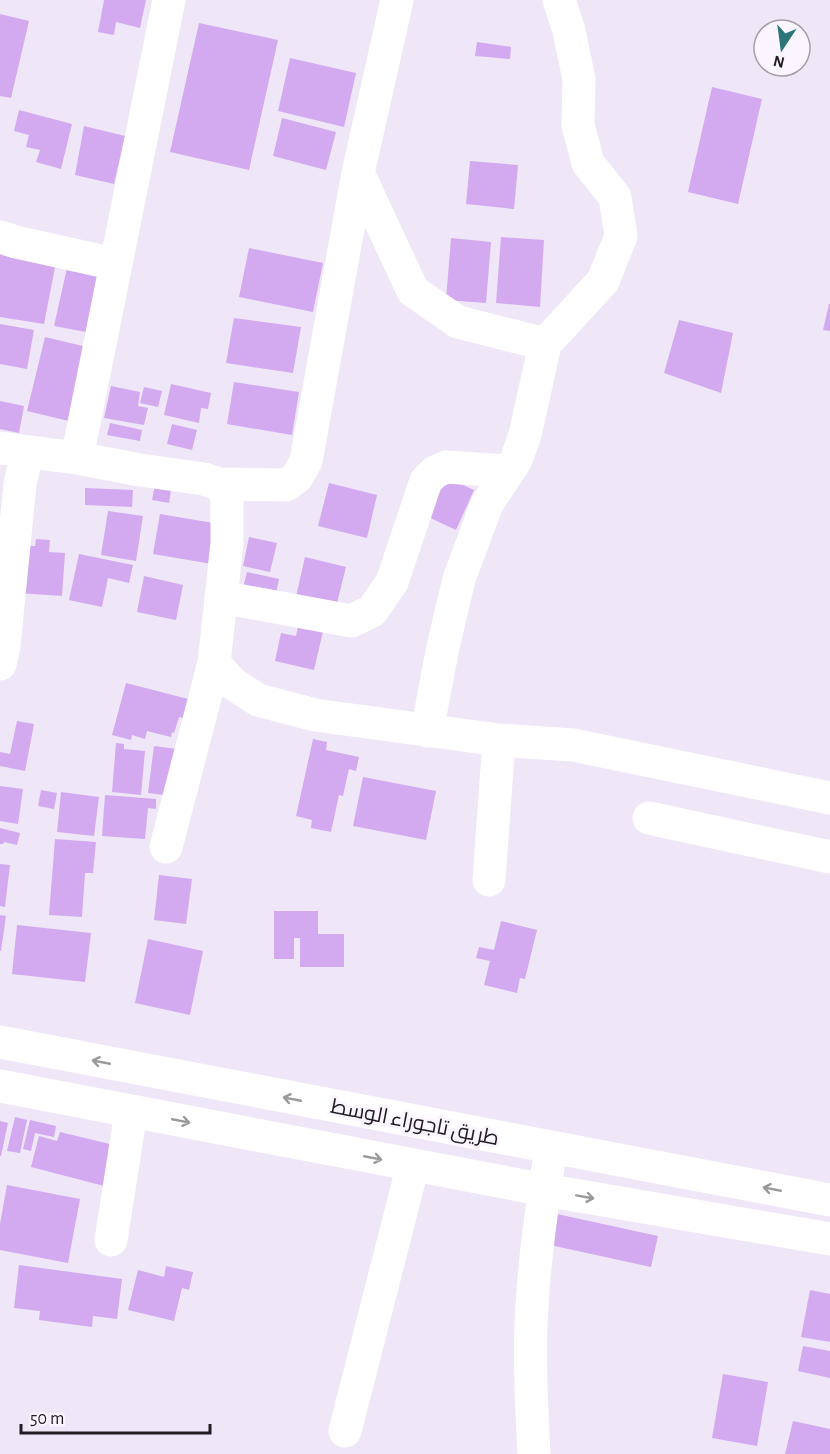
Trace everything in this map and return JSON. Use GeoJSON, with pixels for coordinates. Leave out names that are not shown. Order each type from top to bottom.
{"type":"FeatureCollection","features":[{"type":"Feature","properties":{"kind":"street"},"geometry":{"type":"LineString","coordinates":[[77,458],[169,0]]}},
{"type":"Feature","properties":{"kind":"street"},"geometry":{"type":"LineString","coordinates":[[0,664],[4,646],[21,484],[14,450],[204,479],[219,484],[286,485],[297,477],[306,461],[358,173],[397,0]]}},
{"type":"Feature","properties":{"kind":"street"},"geometry":{"type":"LineString","coordinates":[[427,731],[459,579],[487,504],[516,460],[525,435],[545,344],[603,281],[621,236],[615,198],[588,163],[578,125],[579,79],[569,31],[559,0]]}},
{"type":"Feature","properties":{"kind":"street"},"geometry":{"type":"LineString","coordinates":[[358,173],[413,291],[458,322],[545,344]]}},
{"type":"Feature","properties":{"kind":"street"},"geometry":{"type":"LineString","coordinates":[[0,237],[116,264]]}},
{"type":"Feature","properties":{"kind":"street"},"geometry":{"type":"LineString","coordinates":[[221,597],[351,621],[372,611],[392,582],[426,482],[435,472],[446,467],[507,471]]}},
{"type":"Feature","properties":{"kind":"street"},"geometry":{"type":"LineString","coordinates":[[166,847],[214,663],[227,543],[227,496],[219,484]]}},
{"type":"Feature","properties":{"kind":"street"},"geometry":{"type":"LineString","coordinates":[[214,663],[232,683],[258,700],[315,715],[499,740],[573,745],[830,798]]}},
{"type":"Feature","properties":{"kind":"street"},"geometry":{"type":"LineString","coordinates":[[489,880],[499,740]]}},
{"type":"Feature","properties":{"kind":"street"},"geometry":{"type":"LineString","coordinates":[[649,818],[830,857]]}},
{"type":"Feature","properties":{"kind":"street","name":"طريق تاجوراء الوسط"},"geometry":{"type":"LineString","coordinates":[[0,1042],[830,1200]]}},
{"type":"Feature","properties":{"kind":"street"},"geometry":{"type":"LineString","coordinates":[[0,1086],[545,1190],[830,1239]]}},
{"type":"Feature","properties":{"kind":"street"},"geometry":{"type":"LineString","coordinates":[[111,1240],[131,1112]]}},
{"type":"Feature","properties":{"kind":"street"},"geometry":{"type":"LineString","coordinates":[[534,1454],[531,1326],[536,1256],[551,1148]]}},
{"type":"Feature","properties":{"kind":"street"},"geometry":{"type":"LineString","coordinates":[[345,1431],[413,1165]]}},
{"type":"Feature","properties":{"kind":"building"},"geometry":{"type":"Polygon","coordinates":[[[104,0],[146,0],[140,28],[116,22],[114,35],[98,32],[104,0]]]}},
{"type":"Feature","properties":{"kind":"building"},"geometry":{"type":"Polygon","coordinates":[[[0,14],[29,21],[11,98],[0,96],[0,14]]]}},
{"type":"Feature","properties":{"kind":"building"},"geometry":{"type":"Polygon","coordinates":[[[199,23],[278,40],[249,170],[170,152],[199,23]]]}},
{"type":"Feature","properties":{"kind":"building"},"geometry":{"type":"Polygon","coordinates":[[[477,42],[511,47],[510,59],[475,56],[477,42]]]}},
{"type":"Feature","properties":{"kind":"building"},"geometry":{"type":"Polygon","coordinates":[[[290,58],[356,73],[344,127],[278,111],[290,58]]]}},
{"type":"Feature","properties":{"kind":"building"},"geometry":{"type":"Polygon","coordinates":[[[712,87],[762,99],[738,204],[688,192],[712,87]]]}},
{"type":"Feature","properties":{"kind":"building"},"geometry":{"type":"Polygon","coordinates":[[[19,110],[72,124],[61,169],[36,162],[40,150],[26,147],[29,135],[14,131],[19,110]]]}},
{"type":"Feature","properties":{"kind":"building"},"geometry":{"type":"Polygon","coordinates":[[[282,118],[336,132],[326,170],[273,156],[282,118]]]}},
{"type":"Feature","properties":{"kind":"building"},"geometry":{"type":"Polygon","coordinates":[[[84,126],[125,136],[114,184],[75,175],[84,126]]]}},
{"type":"Feature","properties":{"kind":"building"},"geometry":{"type":"Polygon","coordinates":[[[470,161],[518,165],[514,209],[466,204],[470,161]]]}},
{"type":"Feature","properties":{"kind":"building"},"geometry":{"type":"Polygon","coordinates":[[[501,237],[544,240],[540,307],[496,303],[501,237]]]}},
{"type":"Feature","properties":{"kind":"building"},"geometry":{"type":"Polygon","coordinates":[[[451,238],[491,242],[486,303],[446,300],[451,238]]]}},
{"type":"Feature","properties":{"kind":"building"},"geometry":{"type":"Polygon","coordinates":[[[249,248],[323,263],[313,312],[239,297],[249,248]]]}},
{"type":"Feature","properties":{"kind":"building"},"geometry":{"type":"Polygon","coordinates":[[[0,250],[56,262],[44,324],[0,317],[0,250]]]}},
{"type":"Feature","properties":{"kind":"building"},"geometry":{"type":"Polygon","coordinates":[[[67,268],[98,273],[86,332],[54,326],[67,268]]]}},
{"type":"Feature","properties":{"kind":"building"},"geometry":{"type":"Polygon","coordinates":[[[830,304],[830,331],[823,330],[830,304]]]}},
{"type":"Feature","properties":{"kind":"building"},"geometry":{"type":"Polygon","coordinates":[[[234,318],[301,327],[293,373],[226,363],[234,318]]]}},
{"type":"Feature","properties":{"kind":"building"},"geometry":{"type":"Polygon","coordinates":[[[679,320],[733,333],[721,393],[664,373],[679,320]]]}},
{"type":"Feature","properties":{"kind":"building"},"geometry":{"type":"Polygon","coordinates":[[[0,324],[34,330],[27,369],[0,364],[0,324]]]}},
{"type":"Feature","properties":{"kind":"building"},"geometry":{"type":"Polygon","coordinates":[[[45,337],[95,349],[77,423],[27,411],[45,337]]]}},
{"type":"Feature","properties":{"kind":"building"},"geometry":{"type":"Polygon","coordinates":[[[234,382],[299,392],[292,435],[227,424],[234,382]]]}},
{"type":"Feature","properties":{"kind":"building"},"geometry":{"type":"Polygon","coordinates":[[[171,384],[211,393],[208,409],[201,408],[199,423],[164,415],[171,384]]]}},
{"type":"Feature","properties":{"kind":"building"},"geometry":{"type":"Polygon","coordinates":[[[111,386],[140,392],[138,406],[148,408],[144,425],[104,418],[111,386]]]}},
{"type":"Feature","properties":{"kind":"building"},"geometry":{"type":"Polygon","coordinates":[[[144,387],[162,391],[158,407],[140,403],[144,387]]]}},
{"type":"Feature","properties":{"kind":"building"},"geometry":{"type":"Polygon","coordinates":[[[0,401],[24,406],[19,433],[0,429],[0,401]]]}},
{"type":"Feature","properties":{"kind":"building"},"geometry":{"type":"Polygon","coordinates":[[[110,423],[142,430],[140,441],[107,435],[110,423]]]}},
{"type":"Feature","properties":{"kind":"building"},"geometry":{"type":"Polygon","coordinates":[[[172,424],[197,430],[192,450],[167,444],[172,424]]]}},
{"type":"Feature","properties":{"kind":"building"},"geometry":{"type":"Polygon","coordinates":[[[157,475],[173,477],[169,503],[152,500],[157,475]]]}},
{"type":"Feature","properties":{"kind":"building"},"geometry":{"type":"Polygon","coordinates":[[[441,475],[474,490],[456,530],[424,515],[441,475]]]}},
{"type":"Feature","properties":{"kind":"building"},"geometry":{"type":"Polygon","coordinates":[[[329,483],[377,495],[367,538],[318,526],[329,483]]]}},
{"type":"Feature","properties":{"kind":"building"},"geometry":{"type":"Polygon","coordinates":[[[85,488],[133,490],[132,507],[85,505],[85,488]]]}},
{"type":"Feature","properties":{"kind":"building"},"geometry":{"type":"Polygon","coordinates":[[[108,511],[143,516],[136,561],[101,555],[108,511]]]}},
{"type":"Feature","properties":{"kind":"building"},"geometry":{"type":"Polygon","coordinates":[[[160,514],[225,525],[218,565],[153,554],[160,514]]]}},
{"type":"Feature","properties":{"kind":"building"},"geometry":{"type":"Polygon","coordinates":[[[249,537],[277,543],[270,572],[243,566],[249,537]]]}},
{"type":"Feature","properties":{"kind":"building"},"geometry":{"type":"Polygon","coordinates":[[[36,539],[50,540],[49,552],[65,553],[62,596],[19,593],[22,546],[35,546],[36,539]]]}},
{"type":"Feature","properties":{"kind":"building"},"geometry":{"type":"Polygon","coordinates":[[[79,554],[133,565],[129,583],[108,578],[102,607],[69,600],[79,554]]]}},
{"type":"Feature","properties":{"kind":"building"},"geometry":{"type":"Polygon","coordinates":[[[305,557],[346,567],[335,611],[295,601],[305,557]]]}},
{"type":"Feature","properties":{"kind":"building"},"geometry":{"type":"Polygon","coordinates":[[[247,572],[279,579],[276,594],[243,588],[247,572]]]}},
{"type":"Feature","properties":{"kind":"building"},"geometry":{"type":"Polygon","coordinates":[[[144,576],[183,585],[176,620],[137,612],[144,576]]]}},
{"type":"Feature","properties":{"kind":"building"},"geometry":{"type":"Polygon","coordinates":[[[299,621],[324,627],[314,670],[275,661],[281,633],[296,636],[299,621]]]}},
{"type":"Feature","properties":{"kind":"building"},"geometry":{"type":"Polygon","coordinates":[[[126,683],[192,700],[187,719],[179,717],[171,737],[147,731],[145,739],[132,735],[131,740],[112,735],[126,683]]]}},
{"type":"Feature","properties":{"kind":"building"},"geometry":{"type":"Polygon","coordinates":[[[17,721],[34,724],[25,771],[0,766],[0,752],[10,754],[17,721]]]}},
{"type":"Feature","properties":{"kind":"building"},"geometry":{"type":"Polygon","coordinates":[[[313,739],[327,742],[326,750],[359,757],[356,771],[349,769],[343,796],[339,795],[331,832],[311,828],[312,820],[296,816],[313,739]]]}},
{"type":"Feature","properties":{"kind":"building"},"geometry":{"type":"Polygon","coordinates":[[[116,743],[124,744],[124,749],[145,751],[141,795],[112,792],[116,743]]]}},
{"type":"Feature","properties":{"kind":"building"},"geometry":{"type":"Polygon","coordinates":[[[154,746],[177,749],[171,796],[148,793],[154,746]]]}},
{"type":"Feature","properties":{"kind":"building"},"geometry":{"type":"Polygon","coordinates":[[[363,777],[436,791],[426,840],[353,826],[363,777]]]}},
{"type":"Feature","properties":{"kind":"building"},"geometry":{"type":"Polygon","coordinates":[[[0,786],[23,789],[18,824],[0,821],[0,786]]]}},
{"type":"Feature","properties":{"kind":"building"},"geometry":{"type":"Polygon","coordinates":[[[41,790],[57,793],[54,809],[38,806],[41,790]]]}},
{"type":"Feature","properties":{"kind":"building"},"geometry":{"type":"Polygon","coordinates":[[[61,792],[99,797],[94,836],[57,832],[61,792]]]}},
{"type":"Feature","properties":{"kind":"building"},"geometry":{"type":"Polygon","coordinates":[[[105,795],[156,799],[156,809],[148,808],[145,839],[102,836],[105,795]]]}},
{"type":"Feature","properties":{"kind":"building"},"geometry":{"type":"Polygon","coordinates":[[[0,828],[20,833],[17,845],[4,842],[0,844],[0,828]]]}},
{"type":"Feature","properties":{"kind":"building"},"geometry":{"type":"Polygon","coordinates":[[[55,839],[96,842],[93,873],[85,873],[82,917],[49,915],[55,839]]]}},
{"type":"Feature","properties":{"kind":"building"},"geometry":{"type":"Polygon","coordinates":[[[0,864],[10,865],[5,907],[0,906],[0,864]]]}},
{"type":"Feature","properties":{"kind":"building"},"geometry":{"type":"Polygon","coordinates":[[[159,875],[192,879],[186,924],[154,920],[159,875]]]}},
{"type":"Feature","properties":{"kind":"building"},"geometry":{"type":"Polygon","coordinates":[[[274,911],[318,911],[318,934],[344,934],[344,967],[300,967],[300,938],[294,938],[294,959],[274,959],[274,911]]]}},
{"type":"Feature","properties":{"kind":"building"},"geometry":{"type":"Polygon","coordinates":[[[0,915],[6,916],[1,951],[0,951],[0,915]]]}},
{"type":"Feature","properties":{"kind":"building"},"geometry":{"type":"Polygon","coordinates":[[[501,921],[537,930],[525,979],[520,978],[517,993],[484,985],[490,961],[476,958],[479,947],[494,950],[501,921]]]}},
{"type":"Feature","properties":{"kind":"building"},"geometry":{"type":"Polygon","coordinates":[[[17,925],[91,933],[85,982],[12,974],[17,925]]]}},
{"type":"Feature","properties":{"kind":"building"},"geometry":{"type":"Polygon","coordinates":[[[148,939],[203,951],[190,1015],[135,1003],[148,939]]]}},
{"type":"Feature","properties":{"kind":"building"},"geometry":{"type":"Polygon","coordinates":[[[15,1117],[27,1120],[20,1153],[7,1151],[15,1117]]]}},
{"type":"Feature","properties":{"kind":"building"},"geometry":{"type":"Polygon","coordinates":[[[30,1120],[56,1126],[54,1137],[35,1133],[31,1151],[23,1149],[30,1120]]]}},
{"type":"Feature","properties":{"kind":"building"},"geometry":{"type":"Polygon","coordinates":[[[0,1121],[8,1123],[1,1156],[0,1156],[0,1121]]]}},
{"type":"Feature","properties":{"kind":"building"},"geometry":{"type":"Polygon","coordinates":[[[60,1132],[114,1145],[104,1186],[31,1167],[39,1136],[57,1141],[60,1132]]]}},
{"type":"Feature","properties":{"kind":"building"},"geometry":{"type":"Polygon","coordinates":[[[7,1185],[80,1199],[68,1263],[0,1250],[0,1224],[7,1185]]]}},
{"type":"Feature","properties":{"kind":"building"},"geometry":{"type":"Polygon","coordinates":[[[557,1214],[658,1236],[651,1267],[550,1245],[557,1214]]]}},
{"type":"Feature","properties":{"kind":"building"},"geometry":{"type":"Polygon","coordinates":[[[19,1265],[122,1279],[117,1319],[93,1316],[92,1327],[39,1320],[40,1311],[14,1308],[19,1265]]]}},
{"type":"Feature","properties":{"kind":"building"},"geometry":{"type":"Polygon","coordinates":[[[166,1266],[193,1272],[189,1290],[182,1288],[174,1321],[128,1310],[138,1270],[164,1277],[166,1266]]]}},
{"type":"Feature","properties":{"kind":"building"},"geometry":{"type":"Polygon","coordinates":[[[810,1290],[830,1294],[830,1342],[801,1337],[810,1290]]]}},
{"type":"Feature","properties":{"kind":"building"},"geometry":{"type":"Polygon","coordinates":[[[803,1346],[830,1351],[830,1378],[798,1371],[803,1346]]]}},
{"type":"Feature","properties":{"kind":"building"},"geometry":{"type":"Polygon","coordinates":[[[723,1374],[768,1382],[757,1446],[712,1438],[723,1374]]]}},
{"type":"Feature","properties":{"kind":"building"},"geometry":{"type":"Polygon","coordinates":[[[793,1421],[830,1429],[830,1454],[785,1454],[793,1421]]]}}]}
